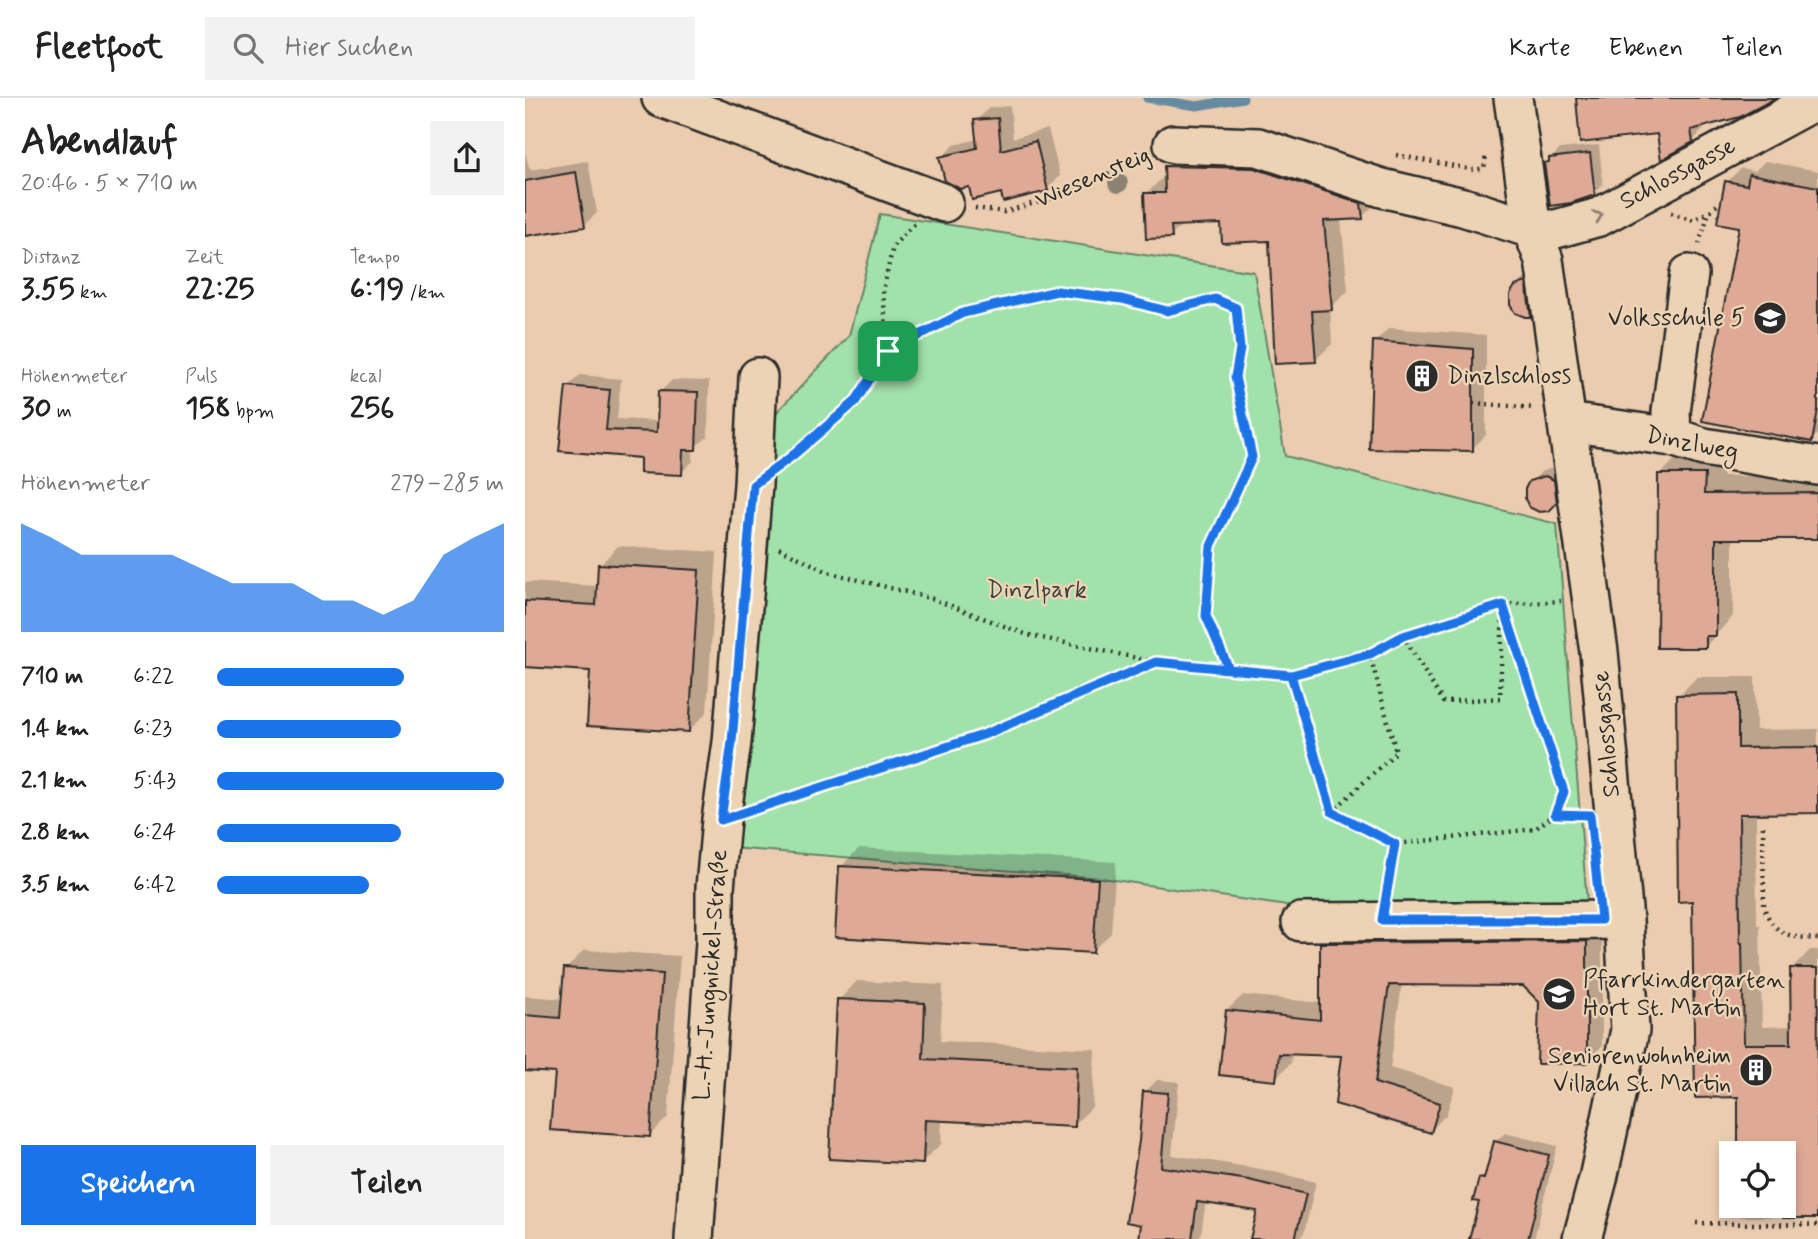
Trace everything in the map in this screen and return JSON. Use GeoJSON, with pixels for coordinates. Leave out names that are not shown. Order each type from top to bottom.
{"type":"FeatureCollection","features":[{"type":"Feature","properties":{"kind":"street"},"geometry":{"type":"LineString","coordinates":[[661,98],[944,203]]}},
{"type":"Feature","properties":{"kind":"street","name":"Schlossgasse"},"geometry":{"type":"LineString","coordinates":[[1513,98],[1532,229],[1544,260],[1556,415],[1599,652],[1624,920],[1630,1030],[1598,1179],[1582,1239]]}},
{"type":"Feature","properties":{"kind":"street","name":"Schlossgasse"},"geometry":{"type":"LineString","coordinates":[[1532,229],[1556,229],[1599,216],[1818,99]]}},
{"type":"Feature","properties":{"kind":"street","name":"Wiesensteig"},"geometry":{"type":"LineString","coordinates":[[1173,144],[1258,147],[1382,188],[1463,207],[1532,229]]}},
{"type":"Feature","properties":{"kind":"street"},"geometry":{"type":"LineString","coordinates":[[1672,437],[1671,412],[1689,274]]}},
{"type":"Feature","properties":{"kind":"street","name":"L.-H.-Jungnickel-Straße"},"geometry":{"type":"LineString","coordinates":[[694,1239],[721,820],[732,742],[753,485],[758,377]]}},
{"type":"Feature","properties":{"kind":"street","name":"Dinzlweg"},"geometry":{"type":"LineString","coordinates":[[1556,415],[1672,437],[1704,447],[1818,466]]}},
{"type":"Feature","properties":{"kind":"street"},"geometry":{"type":"LineString","coordinates":[[1301,922],[1624,920]]}},
{"type":"Feature","properties":{"kind":"path","name":"Wiesensteig"},"geometry":{"type":"LineString","coordinates":[[944,203],[1004,212],[1069,193],[1173,144]]}},
{"type":"Feature","properties":{"kind":"path"},"geometry":{"type":"LineString","coordinates":[[1388,154],[1475,170],[1484,168],[1486,152]]}},
{"type":"Feature","properties":{"kind":"path"},"geometry":{"type":"LineString","coordinates":[[1679,217],[1694,220],[1721,202]]}},
{"type":"Feature","properties":{"kind":"path"},"geometry":{"type":"LineString","coordinates":[[888,351],[883,291],[893,246],[923,215],[944,203]]}},
{"type":"Feature","properties":{"kind":"path"},"geometry":{"type":"LineString","coordinates":[[1689,274],[1709,212]]}},
{"type":"Feature","properties":{"kind":"path"},"geometry":{"type":"LineString","coordinates":[[753,485],[792,456],[855,402],[888,351],[963,313],[1057,291],[1122,299],[1167,311],[1215,299],[1236,308],[1240,349],[1235,377],[1252,457],[1211,546],[1206,616],[1229,669]]}},
{"type":"Feature","properties":{"kind":"path"},"geometry":{"type":"LineString","coordinates":[[1473,403],[1556,415]]}},
{"type":"Feature","properties":{"kind":"path"},"geometry":{"type":"LineString","coordinates":[[749,534],[828,572],[933,598],[1028,635],[1156,662],[1291,675],[1370,654],[1403,636],[1503,605],[1569,600]]}},
{"type":"Feature","properties":{"kind":"path"},"geometry":{"type":"LineString","coordinates":[[1291,675],[1332,812],[1395,844],[1535,829],[1555,814],[1564,792],[1503,605]]}},
{"type":"Feature","properties":{"kind":"path"},"geometry":{"type":"LineString","coordinates":[[1403,636],[1443,702],[1500,698],[1503,605]]}},
{"type":"Feature","properties":{"kind":"path"},"geometry":{"type":"LineString","coordinates":[[1332,812],[1396,752],[1370,654]]}},
{"type":"Feature","properties":{"kind":"path"},"geometry":{"type":"LineString","coordinates":[[721,820],[983,735],[1156,662]]}},
{"type":"Feature","properties":{"kind":"path"},"geometry":{"type":"LineString","coordinates":[[1555,814],[1590,815]]}},
{"type":"Feature","properties":{"kind":"path"},"geometry":{"type":"LineString","coordinates":[[1763,826],[1763,907],[1768,918],[1783,933],[1818,939]]}},
{"type":"Feature","properties":{"kind":"path"},"geometry":{"type":"LineString","coordinates":[[1382,920],[1395,844]]}},
{"type":"Feature","properties":{"kind":"path"},"geometry":{"type":"LineString","coordinates":[[1696,1223],[1818,1225]]}},
{"type":"Feature","properties":{"kind":"green space","name":"Dinzlpark"},"geometry":{"type":"Polygon","coordinates":[[[880,214],[1254,272],[1285,456],[1557,524],[1587,903],[1287,906],[1101,878],[719,847],[775,414],[849,336],[880,214]]]}},
{"type":"Feature","properties":{"kind":"building"},"geometry":{"type":"Polygon","coordinates":[[[1576,98],[1776,98],[1740,117],[1691,130],[1693,142],[1661,160],[1657,134],[1580,143],[1576,98]]]}},
{"type":"Feature","properties":{"kind":"building"},"geometry":{"type":"Polygon","coordinates":[[[998,118],[1001,150],[1036,141],[1048,191],[1003,202],[1001,193],[972,200],[969,187],[960,189],[945,181],[939,157],[977,148],[974,120],[998,118]]]}},
{"type":"Feature","properties":{"kind":"building"},"geometry":{"type":"Polygon","coordinates":[[[1590,153],[1595,195],[1550,206],[1544,163],[1549,162],[1549,158],[1590,153]]]}},
{"type":"Feature","properties":{"kind":"building"},"geometry":{"type":"Polygon","coordinates":[[[1164,166],[1254,168],[1361,203],[1363,219],[1324,221],[1332,310],[1312,311],[1316,362],[1275,364],[1269,241],[1222,243],[1221,224],[1171,226],[1172,238],[1146,239],[1144,193],[1165,193],[1164,166]]]}},
{"type":"Feature","properties":{"kind":"building"},"geometry":{"type":"Polygon","coordinates":[[[576,172],[585,227],[525,236],[525,181],[576,172]]]}},
{"type":"Feature","properties":{"kind":"building","name":"Volksschule 5"},"geometry":{"type":"Polygon","coordinates":[[[1749,174],[1818,187],[1818,410],[1812,442],[1702,421],[1739,227],[1717,223],[1725,181],[1747,185],[1749,174]]]}},
{"type":"Feature","properties":{"kind":"building"},"geometry":{"type":"Polygon","coordinates":[[[1526,282],[1531,317],[1515,313],[1510,305],[1510,294],[1515,286],[1526,282]]]}},
{"type":"Feature","properties":{"kind":"building","name":"Dinzlschloss"},"geometry":{"type":"Polygon","coordinates":[[[1373,341],[1473,349],[1473,451],[1369,449],[1373,341]]]}},
{"type":"Feature","properties":{"kind":"building"},"geometry":{"type":"Polygon","coordinates":[[[566,386],[610,390],[606,430],[657,432],[658,391],[698,392],[696,450],[683,450],[682,475],[640,473],[640,458],[559,451],[566,386]]]}},
{"type":"Feature","properties":{"kind":"building"},"geometry":{"type":"Polygon","coordinates":[[[1658,474],[1705,474],[1704,494],[1817,493],[1818,539],[1716,539],[1716,636],[1706,636],[1706,648],[1657,648],[1658,474]]]}},
{"type":"Feature","properties":{"kind":"building"},"geometry":{"type":"Polygon","coordinates":[[[1545,476],[1554,480],[1557,503],[1549,511],[1539,512],[1529,507],[1525,499],[1525,489],[1529,481],[1545,476]]]}},
{"type":"Feature","properties":{"kind":"building"},"geometry":{"type":"Polygon","coordinates":[[[598,564],[699,570],[689,732],[587,726],[590,671],[525,667],[525,601],[596,605],[598,564]]]}},
{"type":"Feature","properties":{"kind":"building"},"geometry":{"type":"Polygon","coordinates":[[[1738,694],[1738,748],[1818,747],[1818,813],[1739,814],[1744,1044],[1791,1044],[1790,968],[1818,968],[1817,1218],[1796,1218],[1796,1141],[1738,1141],[1738,1097],[1695,1098],[1692,901],[1678,902],[1676,695],[1738,694]]]}},
{"type":"Feature","properties":{"kind":"building"},"geometry":{"type":"Polygon","coordinates":[[[839,866],[1098,879],[1093,953],[835,937],[839,866]]]}},
{"type":"Feature","properties":{"kind":"building"},"geometry":{"type":"Polygon","coordinates":[[[1587,941],[1587,1063],[1537,1064],[1539,1002],[1523,986],[1389,985],[1375,1083],[1440,1103],[1431,1133],[1335,1104],[1341,1056],[1279,1054],[1276,1081],[1219,1075],[1226,1010],[1320,1020],[1320,943],[1587,941]]]}},
{"type":"Feature","properties":{"kind":"building"},"geometry":{"type":"Polygon","coordinates":[[[564,968],[662,974],[650,1137],[550,1130],[555,1073],[525,1071],[525,1015],[560,1018],[564,968]]]}},
{"type":"Feature","properties":{"kind":"building"},"geometry":{"type":"Polygon","coordinates":[[[837,999],[925,1003],[923,1059],[1077,1067],[1075,1127],[925,1120],[923,1164],[829,1159],[837,999]]]}},
{"type":"Feature","properties":{"kind":"building"},"geometry":{"type":"Polygon","coordinates":[[[1143,1091],[1168,1093],[1161,1167],[1249,1180],[1306,1194],[1295,1239],[1250,1239],[1257,1211],[1197,1202],[1192,1239],[1139,1239],[1141,1225],[1126,1222],[1139,1141],[1143,1091]]]}},
{"type":"Feature","properties":{"kind":"building"},"geometry":{"type":"Polygon","coordinates":[[[1494,1141],[1549,1155],[1528,1239],[1469,1239],[1479,1202],[1473,1201],[1479,1178],[1484,1179],[1494,1141]]]}},
{"type":"Feature","properties":{"kind":"waterway"},"geometry":{"type":"LineString","coordinates":[[1147,98],[1197,106],[1243,98]]}},
{"type":"Feature","properties":{"kind":"place","name":"Volksschule 5"},"geometry":{"type":"Point","coordinates":[1770,318]}},
{"type":"Feature","properties":{"kind":"place","name":"Dinzlschloss"},"geometry":{"type":"Point","coordinates":[1422,376]}},
{"type":"Feature","properties":{"kind":"place","name":"Pfarrkindergarten Hort St. Martin"},"geometry":{"type":"Point","coordinates":[1559,994]}},
{"type":"Feature","properties":{"kind":"place","name":"Seniorenwohnheim Villach St. Martin"},"geometry":{"type":"Point","coordinates":[1756,1070]}},
{"type":"Feature","properties":{"kind":"route"},"geometry":{"type":"LineString","coordinates":[[888,351],[855,402],[792,456],[753,485],[732,742],[721,820],[983,735],[1156,662],[1291,675],[1332,812],[1395,844],[1382,920],[1601,920],[1590,815],[1555,814],[1564,792],[1503,605],[1403,636],[1370,654],[1291,675],[1229,669],[1206,616],[1211,546],[1252,457],[1235,377],[1240,349],[1236,308],[1215,299],[1167,311],[1122,299],[1057,291],[963,313],[888,351]]}}]}
